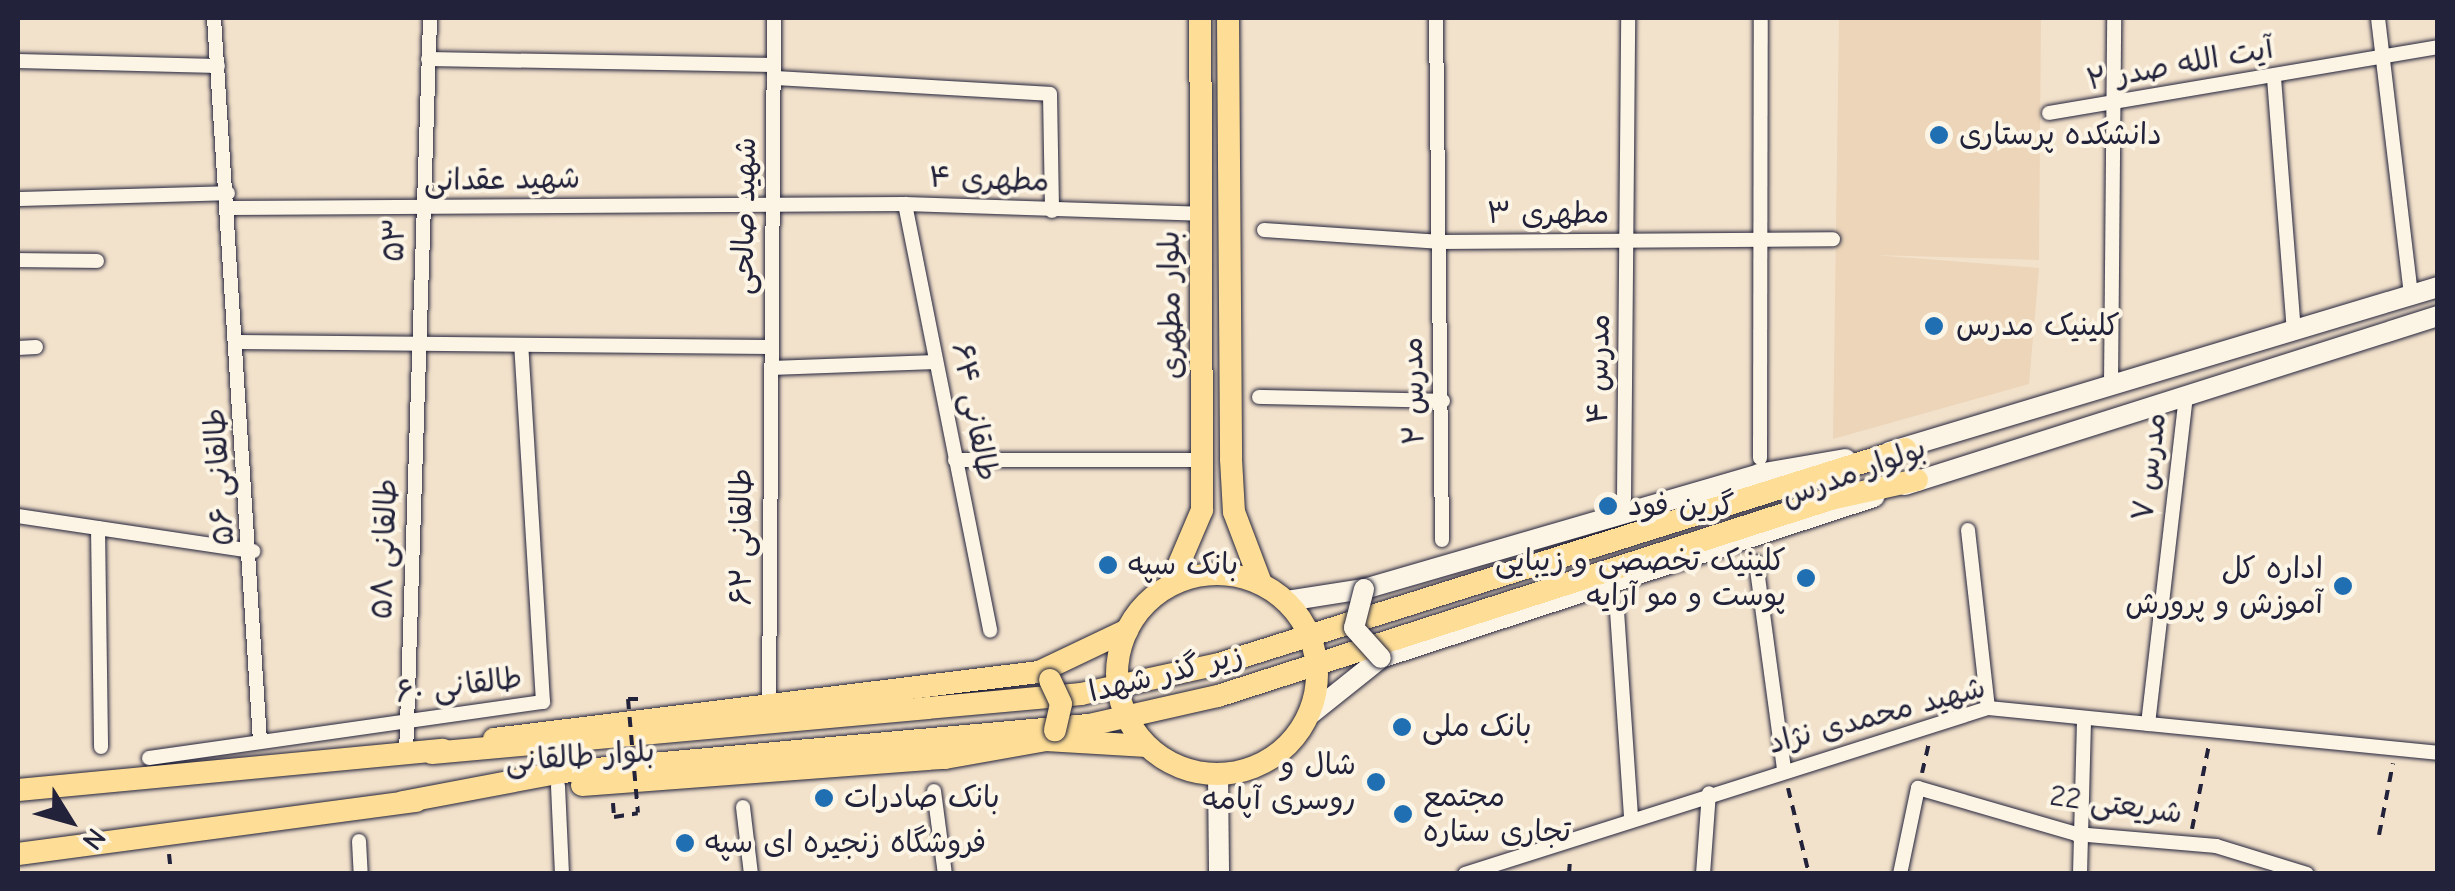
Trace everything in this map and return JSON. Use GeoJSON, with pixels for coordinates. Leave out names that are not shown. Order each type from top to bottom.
{"type":"FeatureCollection","features":[{"type":"Feature","properties":{"kind":"main road","name":"بلوار مطهری"},"geometry":{"type":"LineString","coordinates":[[1170,585],[1194,543],[1202,460],[1200,18]]}},
{"type":"Feature","properties":{"kind":"main road","name":"بلوار مطهری"},"geometry":{"type":"LineString","coordinates":[[1228,18],[1234,512],[1261,583]]}},
{"type":"Feature","properties":{"kind":"main road","name":"بولوار مدرس"},"geometry":{"type":"LineString","coordinates":[[1286,601],[1364,589],[1760,474],[1905,449],[2438,286]]}},
{"type":"Feature","properties":{"kind":"main road","name":"بولوار مدرس"},"geometry":{"type":"LineString","coordinates":[[1307,717],[1381,658],[1757,542],[1917,480],[2438,316]]}},
{"type":"Feature","properties":{"kind":"main road","name":"زیر گذر شهدا"},"geometry":{"type":"LineString","coordinates":[[432,753],[1081,694],[1218,664],[1905,449]]}},
{"type":"Feature","properties":{"kind":"main road","name":"زیر گذر شهدا"},"geometry":{"type":"LineString","coordinates":[[404,802],[562,772],[1088,726],[1218,696],[1832,500],[1917,480]]}},
{"type":"Feature","properties":{"kind":"main road"},"geometry":{"type":"LineString","coordinates":[[1216,574],[1261,583],[1286,601],[1316,656],[1307,717],[1270,758],[1218,774],[1148,746],[1118,692],[1127,630],[1170,585],[1216,574]]}},
{"type":"Feature","properties":{"kind":"main road"},"geometry":{"type":"LineString","coordinates":[[1364,589],[1354,628],[1381,658]]}},
{"type":"Feature","properties":{"kind":"main road","name":"بلوار طالقانی"},"geometry":{"type":"LineString","coordinates":[[18,790],[432,753],[546,728],[1045,676],[1127,630]]}},
{"type":"Feature","properties":{"kind":"main road"},"geometry":{"type":"LineString","coordinates":[[1045,676],[1061,704],[1050,735]]}},
{"type":"Feature","properties":{"kind":"main road","name":"بلوار طالقانی"},"geometry":{"type":"LineString","coordinates":[[18,854],[404,802],[558,786],[780,773],[1050,735],[1148,746]]}},
{"type":"Feature","properties":{"kind":"main road"},"geometry":{"type":"LineString","coordinates":[[1218,774],[1219,874]]}},
{"type":"Feature","properties":{"kind":"street","name":"طالقانی ۵۶"},"geometry":{"type":"LineString","coordinates":[[214,18],[253,551],[260,742]]}},
{"type":"Feature","properties":{"kind":"street","name":"۵۳"},"geometry":{"type":"LineString","coordinates":[[419,345],[430,18]]}},
{"type":"Feature","properties":{"kind":"street","name":"شهید صالحی"},"geometry":{"type":"LineString","coordinates":[[771,368],[774,18]]}},
{"type":"Feature","properties":{"kind":"street","name":"مدرس ۲"},"geometry":{"type":"LineString","coordinates":[[1436,18],[1442,540]]}},
{"type":"Feature","properties":{"kind":"street","name":"مدرس ۴"},"geometry":{"type":"LineString","coordinates":[[1624,499],[1628,18]]}},
{"type":"Feature","properties":{"kind":"street"},"geometry":{"type":"LineString","coordinates":[[1760,458],[1762,18]]}},
{"type":"Feature","properties":{"kind":"street"},"geometry":{"type":"LineString","coordinates":[[2111,385],[2114,18]]}},
{"type":"Feature","properties":{"kind":"street"},"geometry":{"type":"LineString","coordinates":[[2378,18],[2411,295]]}},
{"type":"Feature","properties":{"kind":"street","name":"آیت الله صدر ۲"},"geometry":{"type":"LineString","coordinates":[[2049,113],[2113,107],[2438,47]]}},
{"type":"Feature","properties":{"kind":"street"},"geometry":{"type":"LineString","coordinates":[[428,59],[774,71],[1050,94],[1052,210]]}},
{"type":"Feature","properties":{"kind":"street"},"geometry":{"type":"LineString","coordinates":[[18,62],[218,66]]}},
{"type":"Feature","properties":{"kind":"street"},"geometry":{"type":"LineString","coordinates":[[2274,78],[2294,330]]}},
{"type":"Feature","properties":{"kind":"street","name":"شهید عقدانی"},"geometry":{"type":"LineString","coordinates":[[18,199],[229,200],[424,209],[775,205]]}},
{"type":"Feature","properties":{"kind":"street","name":"مطهری ۴"},"geometry":{"type":"LineString","coordinates":[[775,205],[906,204],[1200,214]]}},
{"type":"Feature","properties":{"kind":"street","name":"طالقانی ۶۴"},"geometry":{"type":"LineString","coordinates":[[906,204],[990,631]]}},
{"type":"Feature","properties":{"kind":"street","name":"مطهری ۳"},"geometry":{"type":"LineString","coordinates":[[1264,230],[1438,242],[1834,239]]}},
{"type":"Feature","properties":{"kind":"street"},"geometry":{"type":"LineString","coordinates":[[18,260],[97,261]]}},
{"type":"Feature","properties":{"kind":"street"},"geometry":{"type":"LineString","coordinates":[[238,342],[770,347]]}},
{"type":"Feature","properties":{"kind":"street","name":"طالقانی ۵۸"},"geometry":{"type":"LineString","coordinates":[[406,754],[419,345]]}},
{"type":"Feature","properties":{"kind":"street"},"geometry":{"type":"LineString","coordinates":[[18,348],[36,347]]}},
{"type":"Feature","properties":{"kind":"street","name":"طالقانی ۶۰"},"geometry":{"type":"LineString","coordinates":[[148,758],[406,720],[536,707],[546,694],[521,347]]}},
{"type":"Feature","properties":{"kind":"street"},"geometry":{"type":"LineString","coordinates":[[771,368],[936,362]]}},
{"type":"Feature","properties":{"kind":"street","name":"طالقانی ۶۲"},"geometry":{"type":"LineString","coordinates":[[769,706],[771,368]]}},
{"type":"Feature","properties":{"kind":"street","name":"مدرس ۷"},"geometry":{"type":"LineString","coordinates":[[2148,724],[2186,396]]}},
{"type":"Feature","properties":{"kind":"street"},"geometry":{"type":"LineString","coordinates":[[1259,398],[1443,401]]}},
{"type":"Feature","properties":{"kind":"street"},"geometry":{"type":"LineString","coordinates":[[955,460],[1202,460]]}},
{"type":"Feature","properties":{"kind":"street"},"geometry":{"type":"LineString","coordinates":[[18,516],[253,551]]}},
{"type":"Feature","properties":{"kind":"street"},"geometry":{"type":"LineString","coordinates":[[98,528],[101,746]]}},
{"type":"Feature","properties":{"kind":"street"},"geometry":{"type":"LineString","coordinates":[[1968,530],[1988,708]]}},
{"type":"Feature","properties":{"kind":"street"},"geometry":{"type":"LineString","coordinates":[[1756,562],[1784,768]]}},
{"type":"Feature","properties":{"kind":"street"},"geometry":{"type":"LineString","coordinates":[[1616,611],[1631,819]]}},
{"type":"Feature","properties":{"kind":"street","name":"شهید محمدی نژاد"},"geometry":{"type":"LineString","coordinates":[[1465,874],[1490,869],[1784,768],[1988,708],[2438,753]]}},
{"type":"Feature","properties":{"kind":"street"},"geometry":{"type":"LineString","coordinates":[[2080,874],[2076,834],[2084,718]]}},
{"type":"Feature","properties":{"kind":"street"},"geometry":{"type":"LineString","coordinates":[[558,786],[562,874]]}},
{"type":"Feature","properties":{"kind":"street"},"geometry":{"type":"LineString","coordinates":[[1900,874],[1918,788]]}},
{"type":"Feature","properties":{"kind":"street","name":"شریعتی 22"},"geometry":{"type":"LineString","coordinates":[[1918,788],[2076,834],[2189,844],[2307,874]]}},
{"type":"Feature","properties":{"kind":"street"},"geometry":{"type":"LineString","coordinates":[[934,790],[945,874]]}},
{"type":"Feature","properties":{"kind":"street"},"geometry":{"type":"LineString","coordinates":[[1704,874],[1709,793]]}},
{"type":"Feature","properties":{"kind":"street"},"geometry":{"type":"LineString","coordinates":[[744,807],[751,874]]}},
{"type":"Feature","properties":{"kind":"street"},"geometry":{"type":"LineString","coordinates":[[359,842],[361,874]]}},
{"type":"Feature","properties":{"kind":"path"},"geometry":{"type":"LineString","coordinates":[[614,816],[638,813],[628,699],[642,698]]}},
{"type":"Feature","properties":{"kind":"path"},"geometry":{"type":"LineString","coordinates":[[1918,788],[1934,724]]}},
{"type":"Feature","properties":{"kind":"path"},"geometry":{"type":"LineString","coordinates":[[2189,844],[2212,730]]}},
{"type":"Feature","properties":{"kind":"path"},"geometry":{"type":"LineString","coordinates":[[2379,835],[2396,748]]}},
{"type":"Feature","properties":{"kind":"path"},"geometry":{"type":"LineString","coordinates":[[1784,768],[1809,874]]}},
{"type":"Feature","properties":{"kind":"shaded area","name":"دانشکده پرستاری"},"geometry":{"type":"Polygon","coordinates":[[[1839,18],[2041,18],[2039,260],[1874,255],[2039,268],[2029,384],[1833,439],[1839,18]]]}},
{"type":"Feature","properties":{"kind":"place","name":"دانشکده پرستاری"},"geometry":{"type":"Point","coordinates":[1939,135]}},
{"type":"Feature","properties":{"kind":"place","name":"کلینیک مدرس"},"geometry":{"type":"Point","coordinates":[1934,326]}},
{"type":"Feature","properties":{"kind":"place","name":"گرین فود"},"geometry":{"type":"Point","coordinates":[1608,506]}},
{"type":"Feature","properties":{"kind":"place","name":"بانک سپه"},"geometry":{"type":"Point","coordinates":[1108,565]}},
{"type":"Feature","properties":{"kind":"place","name":"کلینیک تخصصی و زیبایی پوست و مو آرایه"},"geometry":{"type":"Point","coordinates":[1806,578]}},
{"type":"Feature","properties":{"kind":"place","name":"اداره کل آموزش و پرورش"},"geometry":{"type":"Point","coordinates":[2343,586]}},
{"type":"Feature","properties":{"kind":"place","name":"بانک ملی"},"geometry":{"type":"Point","coordinates":[1402,727]}},
{"type":"Feature","properties":{"kind":"place","name":"شال و روسری آپامه"},"geometry":{"type":"Point","coordinates":[1376,782]}},
{"type":"Feature","properties":{"kind":"place","name":"بانک صادرات"},"geometry":{"type":"Point","coordinates":[824,798]}},
{"type":"Feature","properties":{"kind":"place","name":"مجتمع تجاری ستاره"},"geometry":{"type":"Point","coordinates":[1403,814]}},
{"type":"Feature","properties":{"kind":"place","name":"فروشگاه زنجیره ای سپه"},"geometry":{"type":"Point","coordinates":[685,843]}}]}
